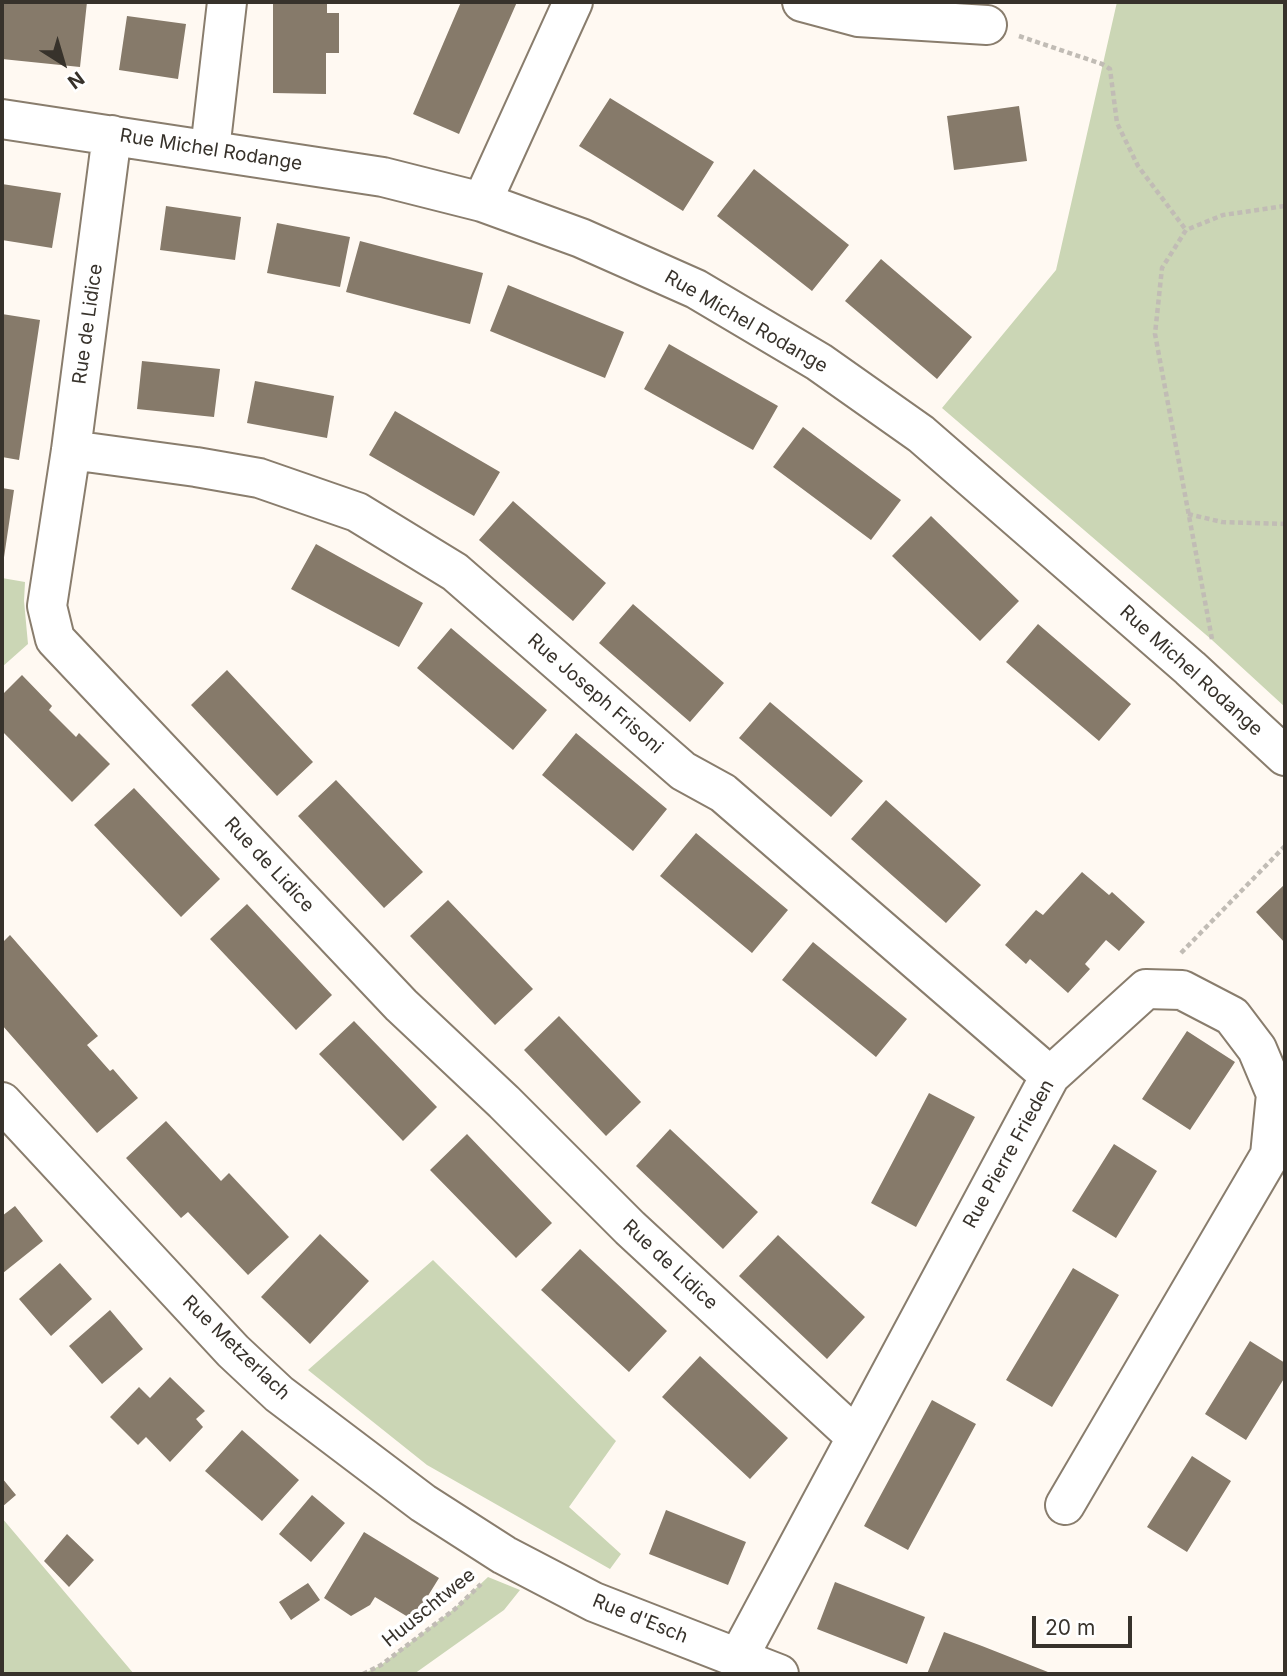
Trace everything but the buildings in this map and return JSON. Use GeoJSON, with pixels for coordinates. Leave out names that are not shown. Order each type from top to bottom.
{"type":"FeatureCollection","features":[{"type":"Feature","properties":{"kind":"street"},"geometry":{"type":"LineString","coordinates":[[210,150],[227,2]]}},
{"type":"Feature","properties":{"kind":"street"},"geometry":{"type":"LineString","coordinates":[[482,202],[573,2]]}},
{"type":"Feature","properties":{"kind":"street"},"geometry":{"type":"LineString","coordinates":[[803,2],[858,17],[987,25]]}},
{"type":"Feature","properties":{"kind":"street","name":"Rue Michel Rodange"},"geometry":{"type":"LineString","coordinates":[[2,119],[383,177],[482,202],[580,238],[696,289],[819,362],[921,433],[1189,668],[1285,756]]}},
{"type":"Feature","properties":{"kind":"street","name":"Rue de Lidice"},"geometry":{"type":"LineString","coordinates":[[112,135],[71,450],[47,606],[55,639],[401,1005],[504,1102],[629,1228],[856,1437]]}},
{"type":"Feature","properties":{"kind":"street","name":"Rue Joseph Frisoni"},"geometry":{"type":"LineString","coordinates":[[71,450],[259,478],[357,512],[455,572],[683,771],[723,793],[1050,1076]]}},
{"type":"Feature","properties":{"kind":"street"},"geometry":{"type":"LineString","coordinates":[[1065,1506],[1270,1155],[1276,1094],[1256,1049],[1231,1016],[1182,990],[1146,989]]}},
{"type":"Feature","properties":{"kind":"street","name":"Rue Pierre Frieden"},"geometry":{"type":"LineString","coordinates":[[738,1658],[1050,1076],[1146,989]]}},
{"type":"Feature","properties":{"kind":"street","name":"Rue Metzerlach"},"geometry":{"type":"LineString","coordinates":[[2,1102],[233,1352],[279,1394],[423,1503],[504,1555]]}},
{"type":"Feature","properties":{"kind":"street","name":"Rue d'Esch"},"geometry":{"type":"LineString","coordinates":[[504,1555],[594,1602],[779,1674]]}},
{"type":"Feature","properties":{"kind":"path"},"geometry":{"type":"LineString","coordinates":[[987,25],[1110,69],[1117,123],[1138,166],[1186,230]]}},
{"type":"Feature","properties":{"kind":"path"},"geometry":{"type":"LineString","coordinates":[[1189,668],[1212,640],[1155,334],[1162,268],[1186,230],[1223,215],[1285,206]]}},
{"type":"Feature","properties":{"kind":"path"},"geometry":{"type":"LineString","coordinates":[[1188,514],[1222,522],[1285,524]]}},
{"type":"Feature","properties":{"kind":"path"},"geometry":{"type":"LineString","coordinates":[[1146,989],[1285,846]]}},
{"type":"Feature","properties":{"kind":"path","name":"Huuschtwee"},"geometry":{"type":"LineString","coordinates":[[363,1674],[381,1665],[454,1609],[488,1577],[504,1555]]}},
{"type":"Feature","properties":{"kind":"green space"},"geometry":{"type":"Polygon","coordinates":[[[1117,2],[1285,2],[1285,707],[1212,640],[942,408],[1056,270],[1117,2]]]}},
{"type":"Feature","properties":{"kind":"green space"},"geometry":{"type":"Polygon","coordinates":[[[2,578],[25,582],[28,644],[2,667],[2,578]]]}},
{"type":"Feature","properties":{"kind":"green space"},"geometry":{"type":"Polygon","coordinates":[[[433,1260],[616,1441],[569,1507],[621,1554],[610,1569],[427,1465],[308,1370],[433,1260]]]}},
{"type":"Feature","properties":{"kind":"green space"},"geometry":{"type":"Polygon","coordinates":[[[2,1518],[134,1674],[2,1674],[2,1518]]]}},
{"type":"Feature","properties":{"kind":"green space"},"geometry":{"type":"Polygon","coordinates":[[[488,1577],[520,1590],[504,1610],[414,1674],[363,1674],[381,1665],[454,1609],[488,1577]]]}}]}
